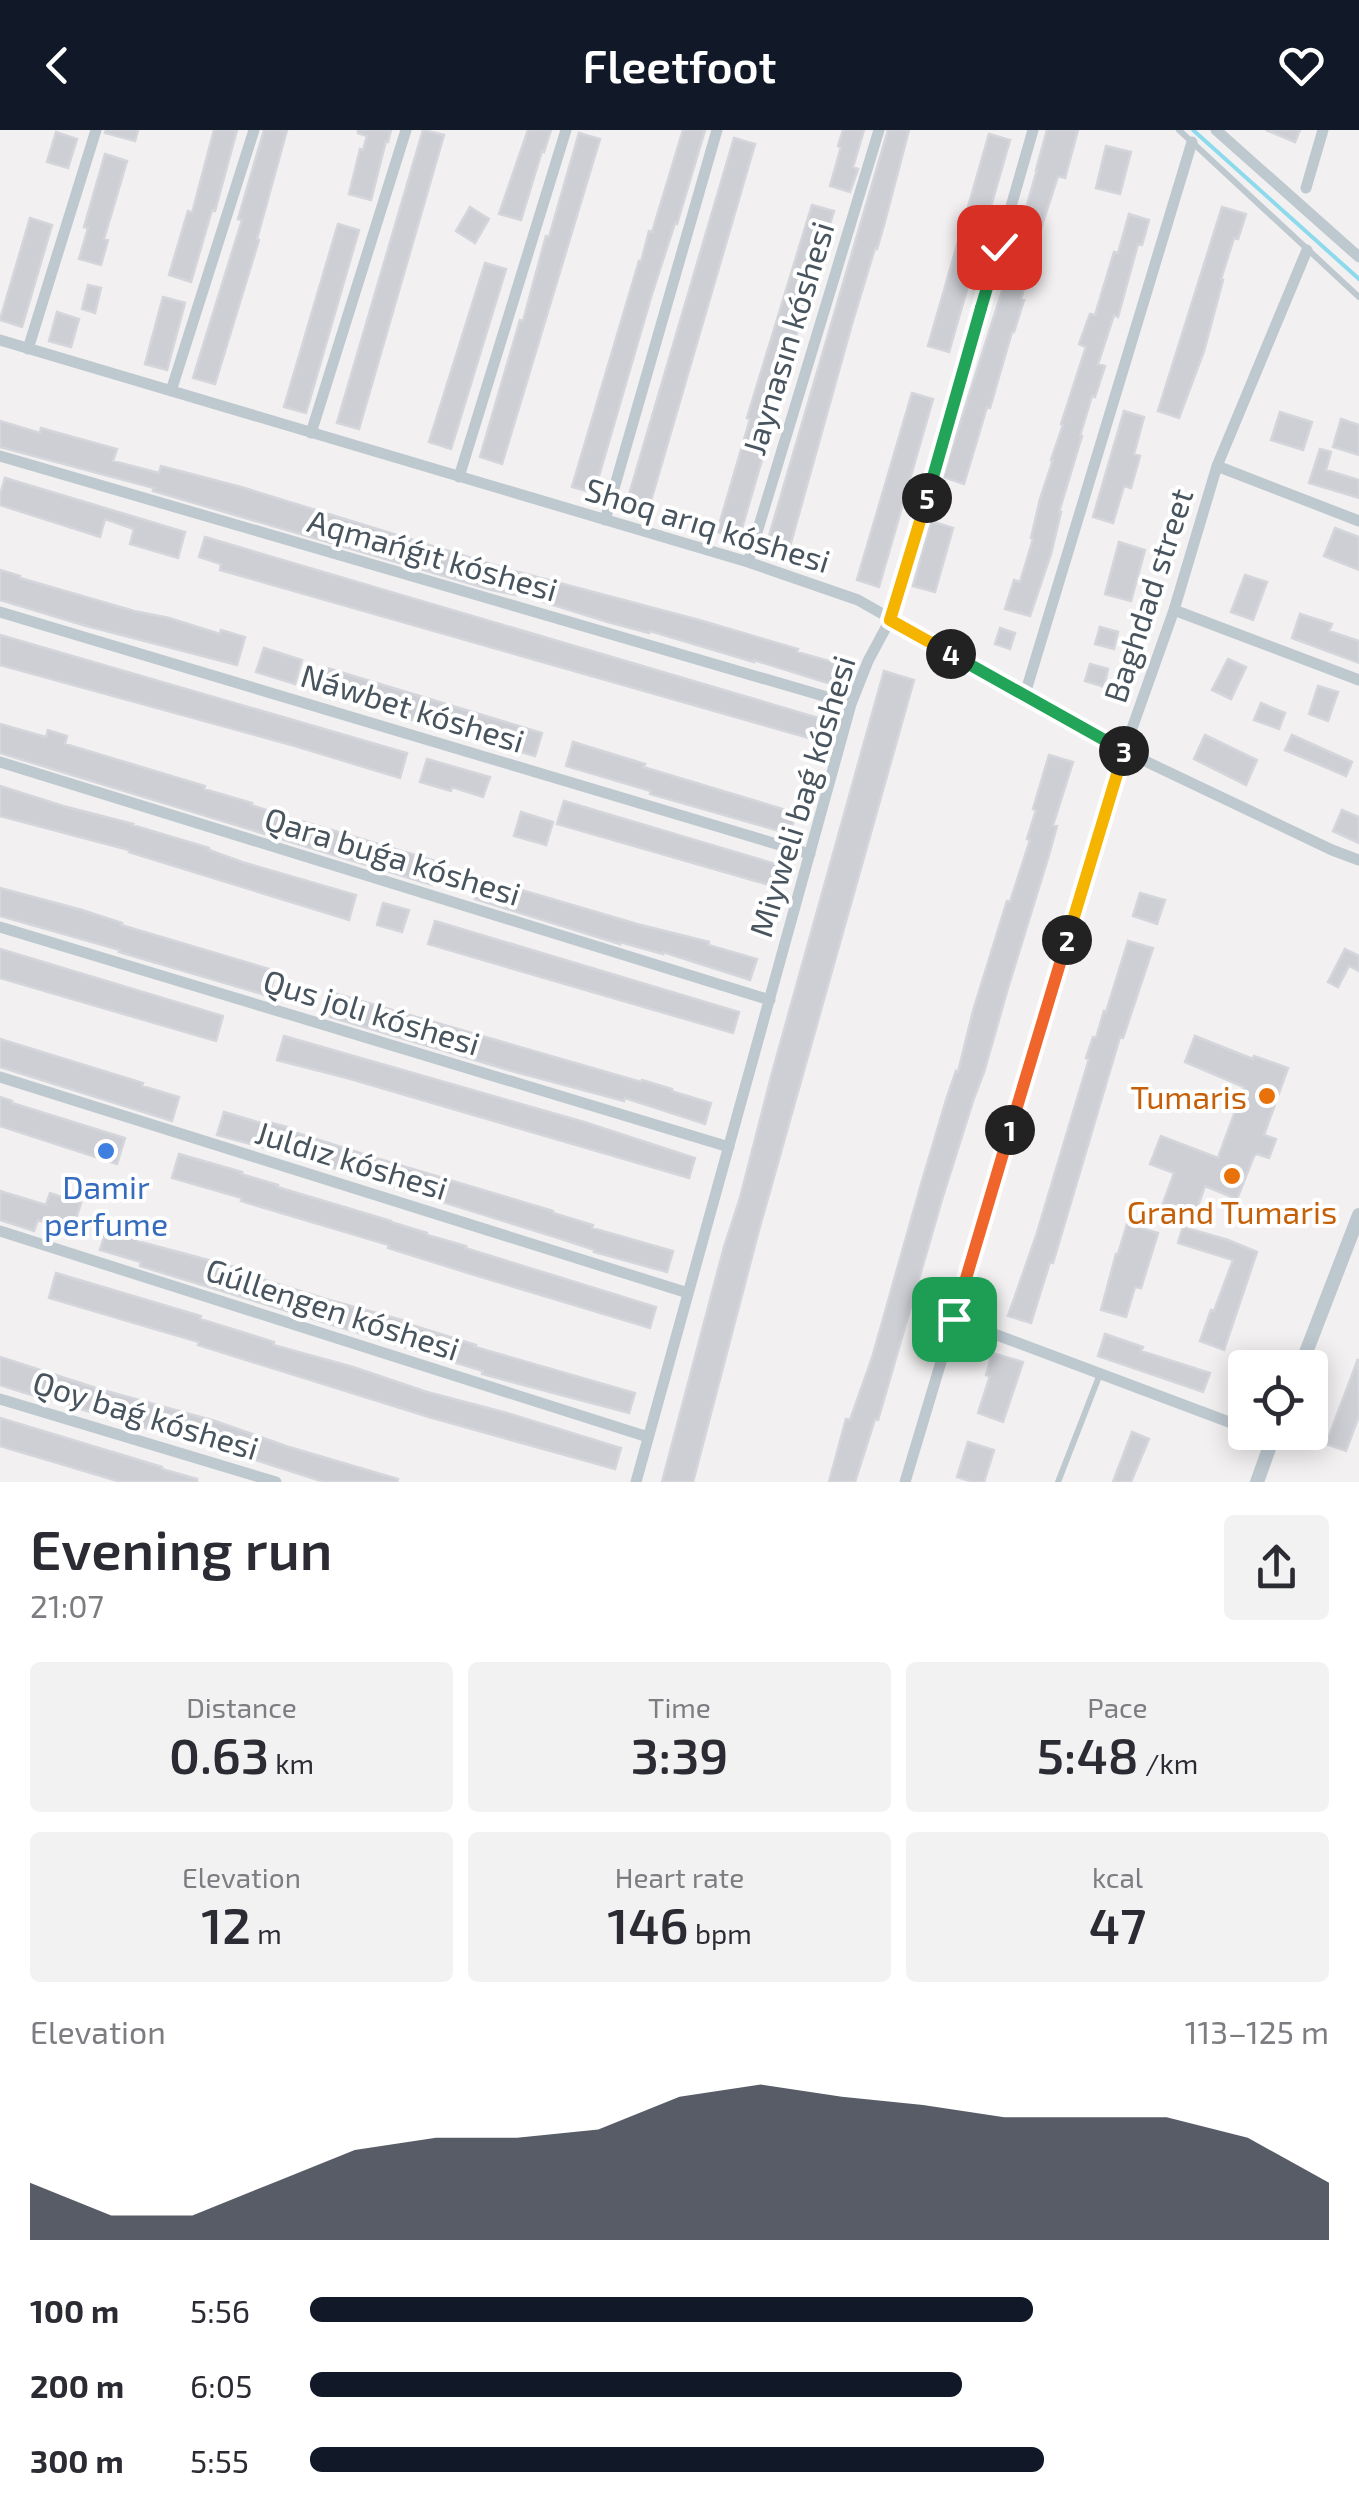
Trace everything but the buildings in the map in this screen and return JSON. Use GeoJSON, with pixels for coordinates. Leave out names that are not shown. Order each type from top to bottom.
{"type":"FeatureCollection","features":[{"type":"Feature","properties":{"kind":"street"},"geometry":{"type":"LineString","coordinates":[[28,349],[96,130]]}},
{"type":"Feature","properties":{"kind":"street"},"geometry":{"type":"LineString","coordinates":[[172,391],[254,130]]}},
{"type":"Feature","properties":{"kind":"street"},"geometry":{"type":"LineString","coordinates":[[311,433],[406,130]]}},
{"type":"Feature","properties":{"kind":"street"},"geometry":{"type":"LineString","coordinates":[[459,477],[566,130]]}},
{"type":"Feature","properties":{"kind":"street"},"geometry":{"type":"LineString","coordinates":[[605,520],[716,130]]}},
{"type":"Feature","properties":{"kind":"street","name":"Jaynasın kóshesi"},"geometry":{"type":"LineString","coordinates":[[748,562],[880,130]]}},
{"type":"Feature","properties":{"kind":"street","name":"Miyweli baǵ kóshesi"},"geometry":{"type":"LineString","coordinates":[[636,1482],[852,704],[868,660],[890,620],[904,578],[1032,130]]}},
{"type":"Feature","properties":{"kind":"street"},"geometry":{"type":"LineString","coordinates":[[1216,130],[1359,257]]}},
{"type":"Feature","properties":{"kind":"street"},"geometry":{"type":"LineString","coordinates":[[1306,188],[1323,130]]}},
{"type":"Feature","properties":{"kind":"street"},"geometry":{"type":"LineString","coordinates":[[1025,694],[1192,142]]}},
{"type":"Feature","properties":{"kind":"street","name":"Baghdad street"},"geometry":{"type":"LineString","coordinates":[[905,1482],[1124,751],[1174,610],[1217,466],[1306,250]]}},
{"type":"Feature","properties":{"kind":"street","name":"Shoq arıq kóshesi"},"geometry":{"type":"LineString","coordinates":[[0,340],[748,562],[858,600],[1124,751],[1359,860]]}},
{"type":"Feature","properties":{"kind":"street","name":"Aqmańǵıt kóshesi"},"geometry":{"type":"LineString","coordinates":[[0,456],[852,704]]}},
{"type":"Feature","properties":{"kind":"street"},"geometry":{"type":"LineString","coordinates":[[1217,466],[1359,521]]}},
{"type":"Feature","properties":{"kind":"street"},"geometry":{"type":"LineString","coordinates":[[1174,610],[1359,680]]}},
{"type":"Feature","properties":{"kind":"street","name":"Náwbet kóshesi"},"geometry":{"type":"LineString","coordinates":[[0,612],[810,854]]}},
{"type":"Feature","properties":{"kind":"street","name":"Qara buǵa kóshesi"},"geometry":{"type":"LineString","coordinates":[[0,762],[770,1000]]}},
{"type":"Feature","properties":{"kind":"street","name":"Qus jolı kóshesi"},"geometry":{"type":"LineString","coordinates":[[0,928],[729,1147]]}},
{"type":"Feature","properties":{"kind":"street","name":"Juldız kóshesi"},"geometry":{"type":"LineString","coordinates":[[0,1077],[688,1293]]}},
{"type":"Feature","properties":{"kind":"street"},"geometry":{"type":"LineString","coordinates":[[1307,1350],[1359,1215]]}},
{"type":"Feature","properties":{"kind":"street","name":"Gúllengen kóshesi"},"geometry":{"type":"LineString","coordinates":[[0,1230],[648,1437]]}},
{"type":"Feature","properties":{"kind":"street"},"geometry":{"type":"LineString","coordinates":[[954,1319],[1228,1422]]}},
{"type":"Feature","properties":{"kind":"street","name":"Qoy baǵ kóshesi"},"geometry":{"type":"LineString","coordinates":[[0,1399],[276,1482]]}},
{"type":"Feature","properties":{"kind":"street"},"geometry":{"type":"LineString","coordinates":[[1256,1482],[1269,1450]]}},
{"type":"Feature","properties":{"kind":"lane"},"geometry":{"type":"LineString","coordinates":[[1179,130],[1359,297]]}},
{"type":"Feature","properties":{"kind":"lane"},"geometry":{"type":"LineString","coordinates":[[1058,1482],[1100,1373]]}},
{"type":"Feature","properties":{"kind":"waterway"},"geometry":{"type":"LineString","coordinates":[[1193,130],[1359,279]]}},
{"type":"Feature","properties":{"kind":"place","name":"Tumaris"},"geometry":{"type":"Point","coordinates":[1267,1096]}},
{"type":"Feature","properties":{"kind":"place","name":"Damir perfume"},"geometry":{"type":"Point","coordinates":[106,1151]}},
{"type":"Feature","properties":{"kind":"place","name":"Grand Tumaris"},"geometry":{"type":"Point","coordinates":[1232,1176]}},
{"type":"Feature","properties":{"kind":"route"},"geometry":{"type":"LineString","coordinates":[[954,1319],[1124,751],[890,620],[999,247]]}}]}
